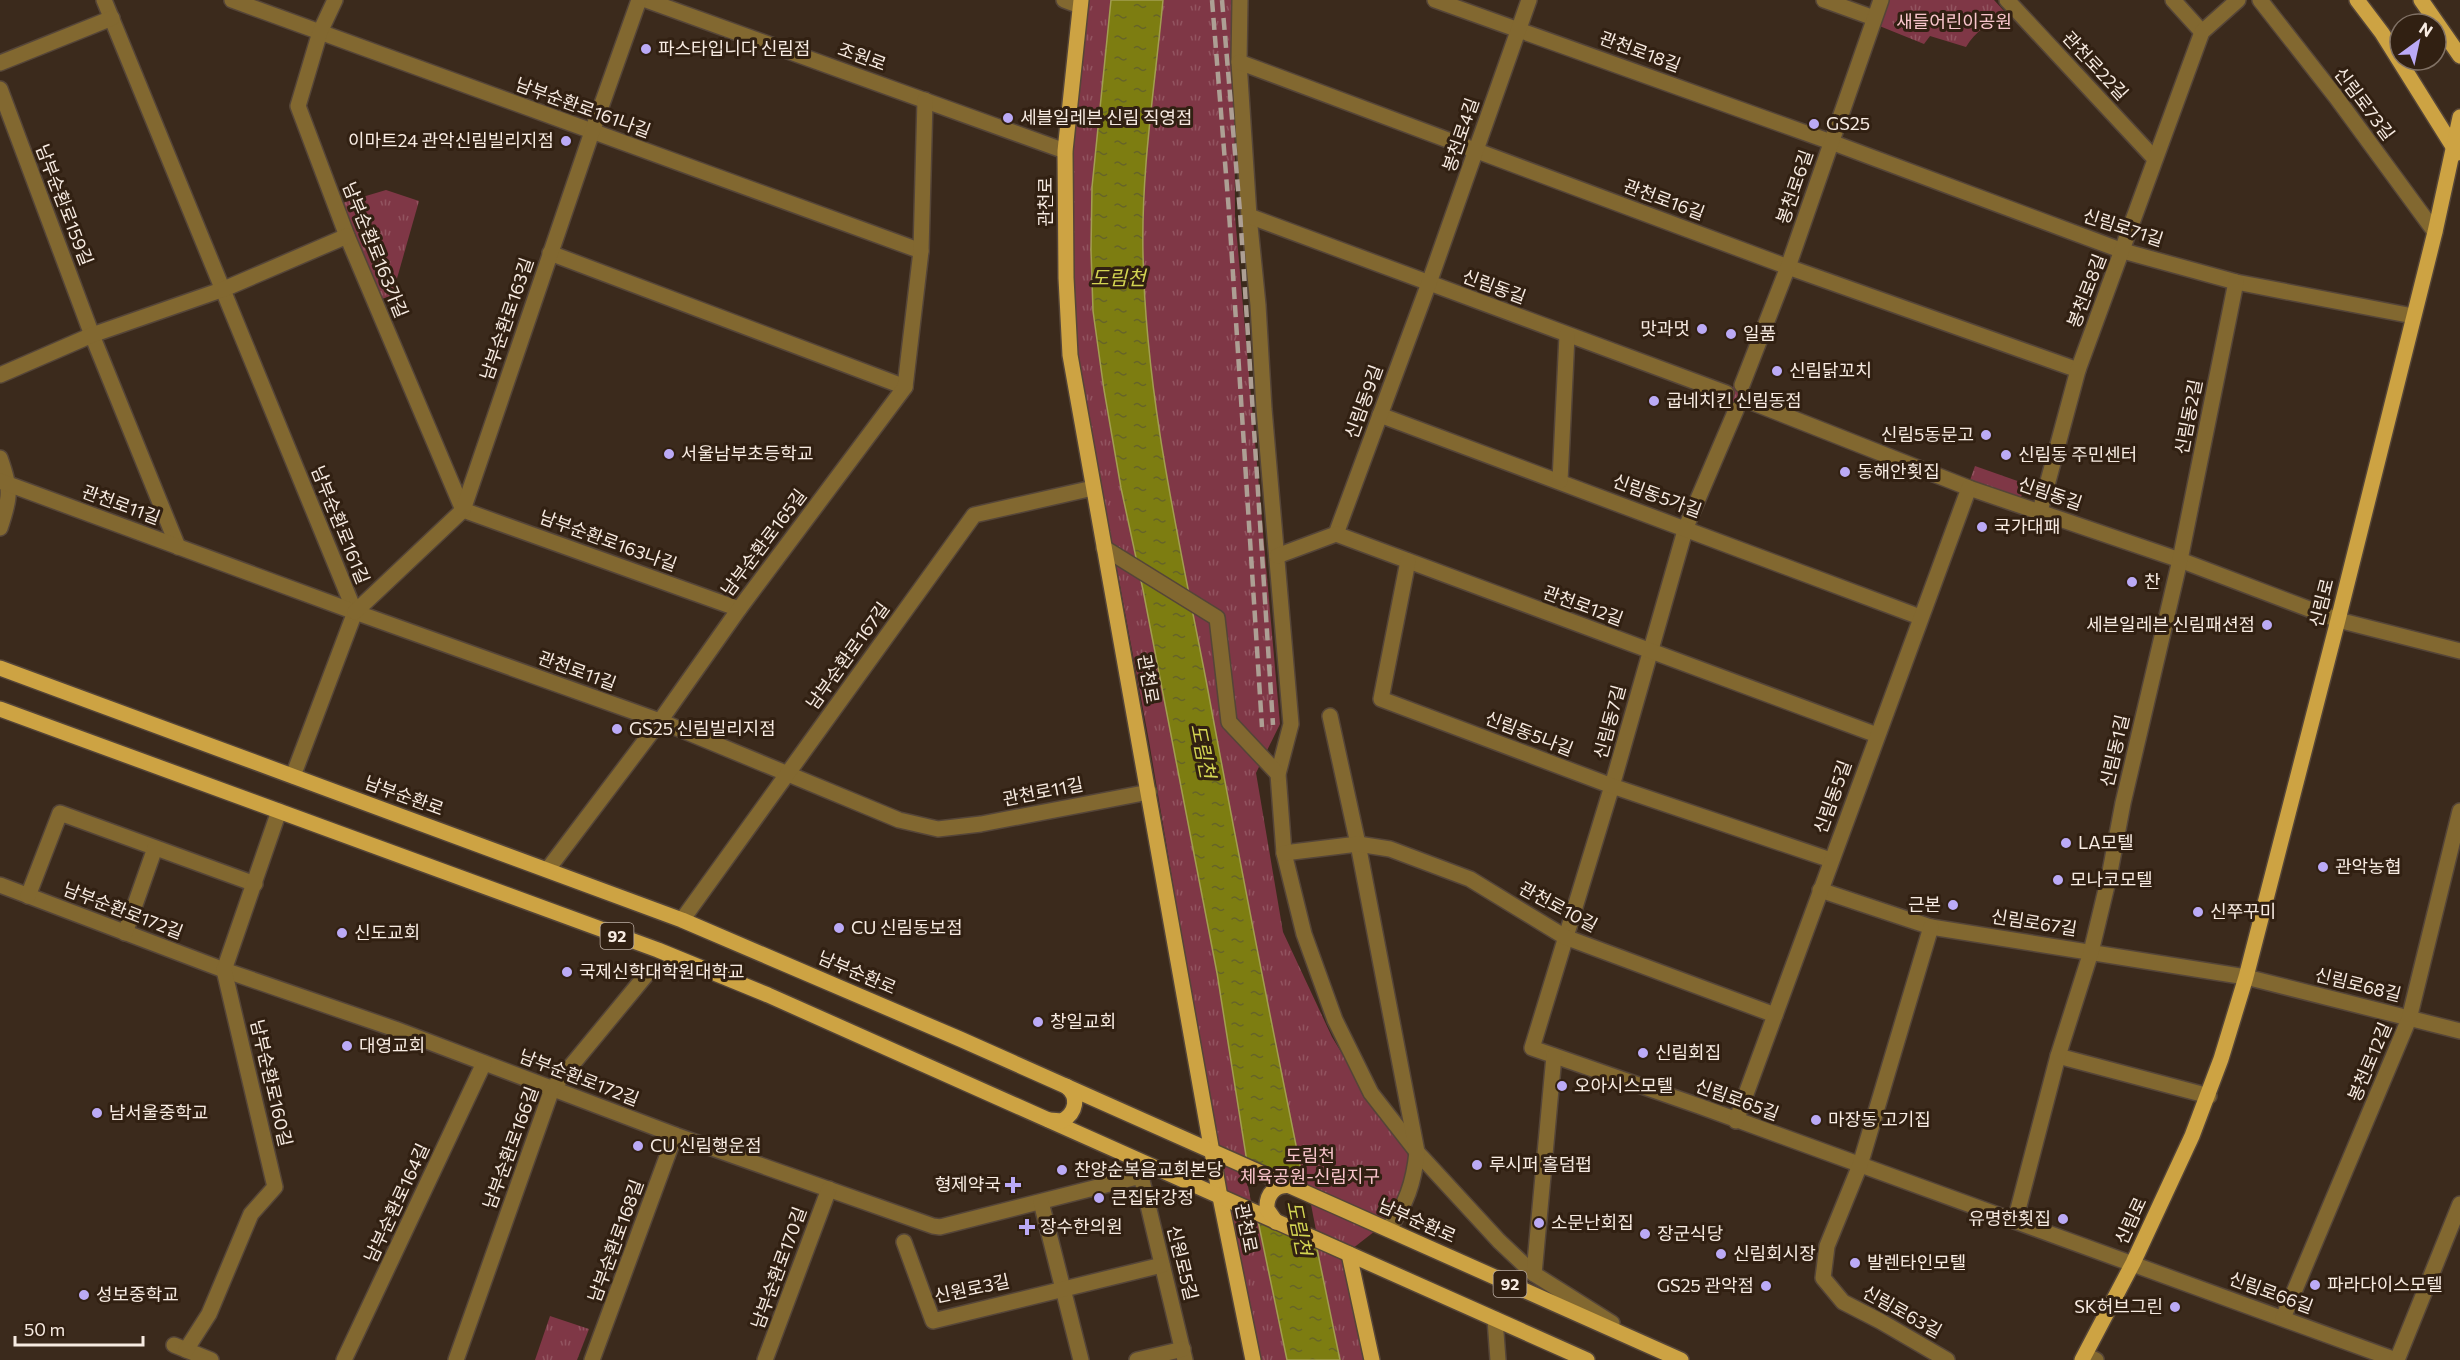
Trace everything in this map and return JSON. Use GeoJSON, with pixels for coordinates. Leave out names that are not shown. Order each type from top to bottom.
{"type":"FeatureCollection","features":[{"type":"Feature","properties":{"kind":"main road"},"geometry":{"type":"LineString","coordinates":[[2357,0],[2382,33],[2457,153]]}},
{"type":"Feature","properties":{"kind":"main road"},"geometry":{"type":"LineString","coordinates":[[2421,0],[2460,57]]}},
{"type":"Feature","properties":{"kind":"main road","name":"관천로"},"geometry":{"type":"LineString","coordinates":[[1081,3],[1065,151],[1066,278],[1070,355],[1220,1197],[1253,1360]]}},
{"type":"Feature","properties":{"kind":"main road","name":"신림로"},"geometry":{"type":"LineString","coordinates":[[2088,1358],[2209,1096],[2246,977],[2413,316],[2457,153],[2460,117]]}},
{"type":"Feature","properties":{"kind":"main road","name":"남부순환로"},"geometry":{"type":"LineString","coordinates":[[0,668],[682,920],[1340,1207],[1681,1360]]}},
{"type":"Feature","properties":{"kind":"main road","name":"92"},"geometry":{"type":"LineString","coordinates":[[0,710],[658,950],[834,1023],[1049,1120],[1143,1170],[1220,1197],[1587,1360]]}},
{"type":"Feature","properties":{"kind":"main road"},"geometry":{"type":"LineString","coordinates":[[1049,1120],[1062,1121],[1072,1113],[1075,1107],[1074,1095],[1064,1086]]}},
{"type":"Feature","properties":{"kind":"main road"},"geometry":{"type":"LineString","coordinates":[[1278,1224],[1269,1215],[1268,1197],[1271,1192],[1282,1185],[1294,1187]]}},
{"type":"Feature","properties":{"kind":"main road"},"geometry":{"type":"LineString","coordinates":[[1349,1254],[1372,1360]]}},
{"type":"Feature","properties":{"kind":"street","name":"남부순환로161길"},"geometry":{"type":"LineString","coordinates":[[104,0],[355,612],[293,776]]}},
{"type":"Feature","properties":{"kind":"street","name":"남부순환로161나길"},"geometry":{"type":"LineString","coordinates":[[232,0],[921,251]]}},
{"type":"Feature","properties":{"kind":"street","name":"남부순환로163가길"},"geometry":{"type":"LineString","coordinates":[[335,0],[320,32],[298,106],[346,236],[463,510]]}},
{"type":"Feature","properties":{"kind":"street","name":"남부순환로163길"},"geometry":{"type":"LineString","coordinates":[[355,612],[463,510],[639,0]]}},
{"type":"Feature","properties":{"kind":"street","name":"조원로"},"geometry":{"type":"LineString","coordinates":[[646,0],[1065,151]]}},
{"type":"Feature","properties":{"kind":"street"},"geometry":{"type":"LineString","coordinates":[[1064,0],[1081,3]]}},
{"type":"Feature","properties":{"kind":"street"},"geometry":{"type":"LineString","coordinates":[[1240,0],[1239,62],[1249,216],[1291,724],[1278,774],[1284,853],[1304,934],[1335,1020],[1371,1093],[1417,1152],[1499,1241],[1534,1274],[1605,1319],[1681,1360]]}},
{"type":"Feature","properties":{"kind":"street","name":"관천로18길"},"geometry":{"type":"LineString","coordinates":[[1435,0],[1831,141]]}},
{"type":"Feature","properties":{"kind":"street","name":"봉천로4길"},"geometry":{"type":"LineString","coordinates":[[1429,283],[1529,0]]}},
{"type":"Feature","properties":{"kind":"street"},"geometry":{"type":"LineString","coordinates":[[1824,0],[1874,18]]}},
{"type":"Feature","properties":{"kind":"street","name":"봉천로6길"},"geometry":{"type":"LineString","coordinates":[[1742,385],[1788,267],[1881,0]]}},
{"type":"Feature","properties":{"kind":"street","name":"관천로22길"},"geometry":{"type":"LineString","coordinates":[[2007,0],[2155,159]]}},
{"type":"Feature","properties":{"kind":"street"},"geometry":{"type":"LineString","coordinates":[[2173,0],[2202,32]]}},
{"type":"Feature","properties":{"kind":"street","name":"봉천로8길"},"geometry":{"type":"LineString","coordinates":[[2040,511],[2078,370],[2202,32],[2238,0]]}},
{"type":"Feature","properties":{"kind":"street","name":"신림로73길"},"geometry":{"type":"LineString","coordinates":[[2260,0],[2336,97],[2436,232]]}},
{"type":"Feature","properties":{"kind":"street"},"geometry":{"type":"LineString","coordinates":[[0,63],[112,18]]}},
{"type":"Feature","properties":{"kind":"street","name":"관천로16길"},"geometry":{"type":"LineString","coordinates":[[1239,62],[1788,267],[2078,370]]}},
{"type":"Feature","properties":{"kind":"street","name":"남부순환로159길"},"geometry":{"type":"LineString","coordinates":[[0,88],[92,335],[178,547]]}},
{"type":"Feature","properties":{"kind":"street"},"geometry":{"type":"LineString","coordinates":[[550,253],[905,387],[921,251],[925,100]]}},
{"type":"Feature","properties":{"kind":"street","name":"신림로71길"},"geometry":{"type":"LineString","coordinates":[[1831,141],[2123,251],[2236,282],[2413,316]]}},
{"type":"Feature","properties":{"kind":"street","name":"신림동길"},"geometry":{"type":"LineString","coordinates":[[1249,216],[1726,393]]}},
{"type":"Feature","properties":{"kind":"street"},"geometry":{"type":"LineString","coordinates":[[0,375],[92,335],[224,289],[346,236]]}},
{"type":"Feature","properties":{"kind":"street","name":"신림동2길"},"geometry":{"type":"LineString","coordinates":[[2180,560],[2236,282]]}},
{"type":"Feature","properties":{"kind":"street","name":"신림동9길"},"geometry":{"type":"LineString","coordinates":[[1336,534],[1429,283]]}},
{"type":"Feature","properties":{"kind":"street"},"geometry":{"type":"LineString","coordinates":[[1560,481],[1567,334]]}},
{"type":"Feature","properties":{"kind":"street"},"geometry":{"type":"LineString","coordinates":[[1733,385],[1742,385],[1749,390],[1751,402],[1744,410],[1736,410],[1726,403],[1726,393],[1733,385]]}},
{"type":"Feature","properties":{"kind":"street","name":"남부순환로165길"},"geometry":{"type":"LineString","coordinates":[[548,869],[660,721],[739,609],[905,387]]}},
{"type":"Feature","properties":{"kind":"street","name":"신림동길"},"geometry":{"type":"LineString","coordinates":[[1751,402],[1969,488],[2180,560],[2338,620],[2460,651]]}},
{"type":"Feature","properties":{"kind":"street","name":"신림동7길"},"geometry":{"type":"LineString","coordinates":[[1532,1048],[1612,786],[1686,527],[1736,410]]}},
{"type":"Feature","properties":{"kind":"street","name":"신림동5가길"},"geometry":{"type":"LineString","coordinates":[[1380,414],[1686,527],[1920,617]]}},
{"type":"Feature","properties":{"kind":"street"},"geometry":{"type":"LineString","coordinates":[[0,458],[8,505],[0,528]]}},
{"type":"Feature","properties":{"kind":"street","name":"관천로11길"},"geometry":{"type":"LineString","coordinates":[[5,483],[660,721],[899,820],[938,829],[981,824],[1149,792]]}},
{"type":"Feature","properties":{"kind":"street","name":"남부순환로167길"},"geometry":{"type":"LineString","coordinates":[[682,920],[974,515],[1093,488]]}},
{"type":"Feature","properties":{"kind":"street","name":"신림동5길"},"geometry":{"type":"LineString","coordinates":[[1736,1121],[1876,735],[1969,488]]}},
{"type":"Feature","properties":{"kind":"street","name":"남부순환로163나길"},"geometry":{"type":"LineString","coordinates":[[463,510],[739,609]]}},
{"type":"Feature","properties":{"kind":"street"},"geometry":{"type":"LineString","coordinates":[[1277,556],[1336,534]]}},
{"type":"Feature","properties":{"kind":"street","name":"관천로12길"},"geometry":{"type":"LineString","coordinates":[[1336,534],[1876,735]]}},
{"type":"Feature","properties":{"kind":"street"},"geometry":{"type":"LineString","coordinates":[[1104,548],[1217,618],[1229,722],[1278,774]]}},
{"type":"Feature","properties":{"kind":"street","name":"신림동1길"},"geometry":{"type":"LineString","coordinates":[[2091,952],[2180,560]]}},
{"type":"Feature","properties":{"kind":"street","name":"신림동5나길"},"geometry":{"type":"LineString","coordinates":[[1408,561],[1381,699],[1612,786],[1831,860]]}},
{"type":"Feature","properties":{"kind":"street"},"geometry":{"type":"LineString","coordinates":[[1330,716],[1358,844],[1417,1152],[1408,1196],[1398,1216],[1388,1229]]}},
{"type":"Feature","properties":{"kind":"street","name":"봉천로12길"},"geometry":{"type":"LineString","coordinates":[[2283,1318],[2409,1019],[2460,811]]}},
{"type":"Feature","properties":{"kind":"street"},"geometry":{"type":"LineString","coordinates":[[224,970],[279,812]]}},
{"type":"Feature","properties":{"kind":"street"},"geometry":{"type":"LineString","coordinates":[[28,896],[60,813],[255,884]]}},
{"type":"Feature","properties":{"kind":"street","name":"관천로10길"},"geometry":{"type":"LineString","coordinates":[[1284,853],[1358,844],[1390,849],[1470,879],[1565,937],[1775,1015]]}},
{"type":"Feature","properties":{"kind":"street"},"geometry":{"type":"LineString","coordinates":[[125,933],[155,848]]}},
{"type":"Feature","properties":{"kind":"street","name":"남부순환로172길"},"geometry":{"type":"LineString","coordinates":[[0,885],[224,970],[394,1029],[675,1135],[940,1227],[1041,1202],[1143,1170]]}},
{"type":"Feature","properties":{"kind":"street","name":"신림로67길"},"geometry":{"type":"LineString","coordinates":[[1820,890],[1931,927],[2246,977]]}},
{"type":"Feature","properties":{"kind":"street"},"geometry":{"type":"LineString","coordinates":[[1860,1165],[1931,927]]}},
{"type":"Feature","properties":{"kind":"street"},"geometry":{"type":"LineString","coordinates":[[2015,1221],[2058,1056],[2091,952]]}},
{"type":"Feature","properties":{"kind":"street","name":"남부순환로160길"},"geometry":{"type":"LineString","coordinates":[[211,1360],[180,1347],[209,1314],[251,1214],[275,1187],[224,970]]}},
{"type":"Feature","properties":{"kind":"street","name":"남부순환로166길"},"geometry":{"type":"LineString","coordinates":[[456,1360],[552,1089],[647,974]]}},
{"type":"Feature","properties":{"kind":"street","name":"신림로68길"},"geometry":{"type":"LineString","coordinates":[[2246,977],[2460,1031]]}},
{"type":"Feature","properties":{"kind":"street","name":"신림로65길"},"geometry":{"type":"LineString","coordinates":[[1532,1048],[2133,1263]]}},
{"type":"Feature","properties":{"kind":"street"},"geometry":{"type":"LineString","coordinates":[[1534,1274],[1554,1056]]}},
{"type":"Feature","properties":{"kind":"street"},"geometry":{"type":"LineString","coordinates":[[2058,1056],[2209,1096]]}},
{"type":"Feature","properties":{"kind":"street","name":"남부순환로164길"},"geometry":{"type":"LineString","coordinates":[[344,1360],[484,1063]]}},
{"type":"Feature","properties":{"kind":"street","name":"남부순환로168길"},"geometry":{"type":"LineString","coordinates":[[592,1360],[675,1135]]}},
{"type":"Feature","properties":{"kind":"street","name":"신림로63길"},"geometry":{"type":"LineString","coordinates":[[1860,1165],[1827,1246],[1823,1278],[1843,1302],[1947,1360]]}},
{"type":"Feature","properties":{"kind":"street","name":"신원로5길"},"geometry":{"type":"LineString","coordinates":[[1143,1170],[1162,1265],[1184,1355]]}},
{"type":"Feature","properties":{"kind":"street","name":"남부순환로170길"},"geometry":{"type":"LineString","coordinates":[[765,1360],[829,1189]]}},
{"type":"Feature","properties":{"kind":"street"},"geometry":{"type":"LineString","coordinates":[[1041,1202],[1081,1360]]}},
{"type":"Feature","properties":{"kind":"street"},"geometry":{"type":"LineString","coordinates":[[2397,1360],[2455,1233],[2460,1204]]}},
{"type":"Feature","properties":{"kind":"street","name":"신원로3길"},"geometry":{"type":"LineString","coordinates":[[904,1242],[933,1321],[1162,1265]]}},
{"type":"Feature","properties":{"kind":"street","name":"신림로66길"},"geometry":{"type":"LineString","coordinates":[[2133,1263],[2397,1360]]}},
{"type":"Feature","properties":{"kind":"street"},"geometry":{"type":"LineString","coordinates":[[1495,1319],[1498,1360]]}},
{"type":"Feature","properties":{"kind":"street"},"geometry":{"type":"LineString","coordinates":[[1137,1360],[1184,1355]]}},
{"type":"Feature","properties":{"kind":"green space","name":"도림천 체육공원-신림지구"},"geometry":{"type":"Polygon","coordinates":[[[1088,0],[1234,0],[1235,216],[1280,724],[1256,773],[1283,932],[1332,1037],[1367,1095],[1411,1152],[1407,1188],[1384,1224],[1343,1256],[1366,1360],[1258,1360],[1230,1224],[1149,741],[1075,345],[1073,141],[1088,0]]]}},
{"type":"Feature","properties":{"kind":"green space","name":"새들어린이공원"},"geometry":{"type":"Polygon","coordinates":[[[1887,0],[1994,0],[2004,11],[1978,32],[1966,47],[1930,36],[1924,44],[1877,25],[1887,0]]]}},
{"type":"Feature","properties":{"kind":"green space"},"geometry":{"type":"Polygon","coordinates":[[[386,190],[419,201],[392,296],[381,299],[339,204],[386,190]]]}},
{"type":"Feature","properties":{"kind":"green space"},"geometry":{"type":"Polygon","coordinates":[[[1739,385],[1748,388],[1751,397],[1748,406],[1739,409],[1730,406],[1727,397],[1730,388],[1739,385]]]}},
{"type":"Feature","properties":{"kind":"green space"},"geometry":{"type":"Polygon","coordinates":[[[1975,466],[2026,484],[2019,502],[1969,483],[1975,466]]]}},
{"type":"Feature","properties":{"kind":"green space"},"geometry":{"type":"Polygon","coordinates":[[[550,1316],[589,1329],[577,1360],[535,1360],[550,1316]]]}},
{"type":"Feature","properties":{"kind":"water","name":"도림천"},"geometry":{"type":"Polygon","coordinates":[[[1111,0],[1163,0],[1144,191],[1143,255],[1150,362],[1175,522],[1254,935],[1340,1360],[1287,1360],[1251,1187],[1217,973],[1121,488],[1104,390],[1093,311],[1092,187],[1111,0]]]}},
{"type":"Feature","properties":{"kind":"pier"},"geometry":{"type":"Polygon","coordinates":[[[1244,1165],[1309,1194],[1318,1241],[1253,1212],[1244,1165]]]}},
{"type":"Feature","properties":{"kind":"railway"},"geometry":{"type":"LineString","coordinates":[[1212,0],[1229,212],[1262,727]]}},
{"type":"Feature","properties":{"kind":"railway"},"geometry":{"type":"LineString","coordinates":[[1222,0],[1240,212],[1273,725]]}},
{"type":"Feature","properties":{"kind":"place","name":"파스타입니다 신림점"},"geometry":{"type":"Point","coordinates":[646,49]}},
{"type":"Feature","properties":{"kind":"place","name":"세블일레븐 신림 직영점"},"geometry":{"type":"Point","coordinates":[1008,118]}},
{"type":"Feature","properties":{"kind":"place","name":"GS25"},"geometry":{"type":"Point","coordinates":[1814,124]}},
{"type":"Feature","properties":{"kind":"place","name":"이마트24 관악신림빌리지점"},"geometry":{"type":"Point","coordinates":[566,141]}},
{"type":"Feature","properties":{"kind":"place","name":"맛과멋"},"geometry":{"type":"Point","coordinates":[1702,329]}},
{"type":"Feature","properties":{"kind":"place","name":"일품"},"geometry":{"type":"Point","coordinates":[1731,334]}},
{"type":"Feature","properties":{"kind":"place","name":"신림닭꼬치"},"geometry":{"type":"Point","coordinates":[1777,371]}},
{"type":"Feature","properties":{"kind":"place","name":"굽네치킨 신림동점"},"geometry":{"type":"Point","coordinates":[1654,401]}},
{"type":"Feature","properties":{"kind":"place","name":"신림5동문고"},"geometry":{"type":"Point","coordinates":[1986,435]}},
{"type":"Feature","properties":{"kind":"place","name":"서울남부초등학교"},"geometry":{"type":"Point","coordinates":[669,454]}},
{"type":"Feature","properties":{"kind":"place","name":"신림동 주민센터"},"geometry":{"type":"Point","coordinates":[2006,455]}},
{"type":"Feature","properties":{"kind":"place","name":"동해안횟집"},"geometry":{"type":"Point","coordinates":[1845,472]}},
{"type":"Feature","properties":{"kind":"place","name":"국가대패"},"geometry":{"type":"Point","coordinates":[1982,527]}},
{"type":"Feature","properties":{"kind":"place","name":"찬"},"geometry":{"type":"Point","coordinates":[2132,582]}},
{"type":"Feature","properties":{"kind":"place","name":"세븐일레븐 신림패션점"},"geometry":{"type":"Point","coordinates":[2267,625]}},
{"type":"Feature","properties":{"kind":"place","name":"GS25 신림빌리지점"},"geometry":{"type":"Point","coordinates":[617,729]}},
{"type":"Feature","properties":{"kind":"place","name":"LA모텔"},"geometry":{"type":"Point","coordinates":[2066,843]}},
{"type":"Feature","properties":{"kind":"place","name":"관악농협"},"geometry":{"type":"Point","coordinates":[2323,867]}},
{"type":"Feature","properties":{"kind":"place","name":"모나코모텔"},"geometry":{"type":"Point","coordinates":[2058,880]}},
{"type":"Feature","properties":{"kind":"place","name":"근본"},"geometry":{"type":"Point","coordinates":[1953,905]}},
{"type":"Feature","properties":{"kind":"place","name":"신쭈꾸미"},"geometry":{"type":"Point","coordinates":[2198,912]}},
{"type":"Feature","properties":{"kind":"place","name":"CU 신림동보점"},"geometry":{"type":"Point","coordinates":[839,928]}},
{"type":"Feature","properties":{"kind":"place","name":"신도교회"},"geometry":{"type":"Point","coordinates":[342,933]}},
{"type":"Feature","properties":{"kind":"place","name":"국제신학대학원대학교"},"geometry":{"type":"Point","coordinates":[567,972]}},
{"type":"Feature","properties":{"kind":"place","name":"창일교회"},"geometry":{"type":"Point","coordinates":[1038,1022]}},
{"type":"Feature","properties":{"kind":"place","name":"대영교회"},"geometry":{"type":"Point","coordinates":[347,1046]}},
{"type":"Feature","properties":{"kind":"place","name":"신림회집"},"geometry":{"type":"Point","coordinates":[1643,1053]}},
{"type":"Feature","properties":{"kind":"place","name":"오아시스모텔"},"geometry":{"type":"Point","coordinates":[1562,1086]}},
{"type":"Feature","properties":{"kind":"place","name":"남서울중학교"},"geometry":{"type":"Point","coordinates":[97,1113]}},
{"type":"Feature","properties":{"kind":"place","name":"마장동 고기집"},"geometry":{"type":"Point","coordinates":[1816,1120]}},
{"type":"Feature","properties":{"kind":"place","name":"CU 신림행운점"},"geometry":{"type":"Point","coordinates":[638,1146]}},
{"type":"Feature","properties":{"kind":"place","name":"루시퍼 홀덤펍"},"geometry":{"type":"Point","coordinates":[1477,1165]}},
{"type":"Feature","properties":{"kind":"place","name":"찬양순복음교회본당"},"geometry":{"type":"Point","coordinates":[1062,1170]}},
{"type":"Feature","properties":{"kind":"place","name":"형제약국"},"geometry":{"type":"Point","coordinates":[1013,1185]}},
{"type":"Feature","properties":{"kind":"place","name":"큰집닭강정"},"geometry":{"type":"Point","coordinates":[1099,1198]}},
{"type":"Feature","properties":{"kind":"place","name":"유명한횟집"},"geometry":{"type":"Point","coordinates":[2063,1219]}},
{"type":"Feature","properties":{"kind":"place","name":"소문난회집"},"geometry":{"type":"Point","coordinates":[1539,1223]}},
{"type":"Feature","properties":{"kind":"place","name":"장수한의원"},"geometry":{"type":"Point","coordinates":[1027,1227]}},
{"type":"Feature","properties":{"kind":"place","name":"장군식당"},"geometry":{"type":"Point","coordinates":[1645,1234]}},
{"type":"Feature","properties":{"kind":"place","name":"신림회시장"},"geometry":{"type":"Point","coordinates":[1721,1254]}},
{"type":"Feature","properties":{"kind":"place","name":"발렌타인모텔"},"geometry":{"type":"Point","coordinates":[1855,1263]}},
{"type":"Feature","properties":{"kind":"place","name":"파라다이스모텔"},"geometry":{"type":"Point","coordinates":[2315,1285]}},
{"type":"Feature","properties":{"kind":"place","name":"GS25 관악점"},"geometry":{"type":"Point","coordinates":[1766,1286]}},
{"type":"Feature","properties":{"kind":"place","name":"성보중학교"},"geometry":{"type":"Point","coordinates":[84,1295]}},
{"type":"Feature","properties":{"kind":"place","name":"SK허브그린"},"geometry":{"type":"Point","coordinates":[2175,1307]}}]}
